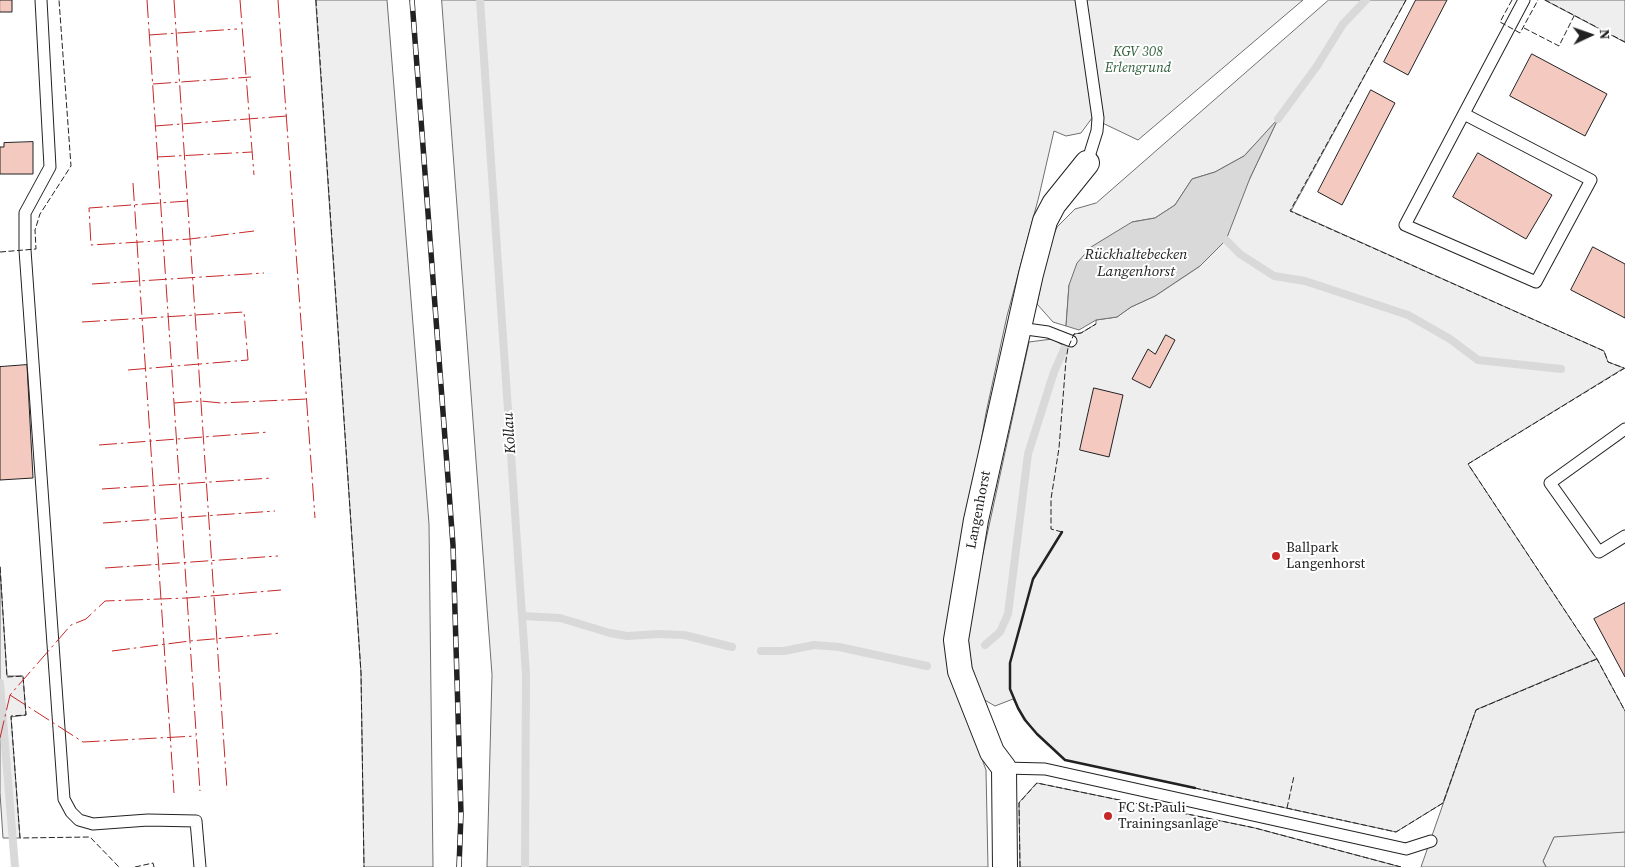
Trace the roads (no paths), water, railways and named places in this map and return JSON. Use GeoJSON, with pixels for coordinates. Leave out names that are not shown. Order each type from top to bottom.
{"type":"FeatureCollection","features":[{"type":"Feature","properties":{"kind":"street","name":"Langenhorst"},"geometry":{"type":"LineString","coordinates":[[1004,768],[992,752],[960,671],[956,640],[976,520],[1030,274],[1045,221],[1054,204],[1087,162]]}},
{"type":"Feature","properties":{"kind":"street"},"geometry":{"type":"LineString","coordinates":[[1004,768],[1005,867]]}},
{"type":"Feature","properties":{"kind":"lane"},"geometry":{"type":"LineString","coordinates":[[41,0],[50,168],[25,213],[25,250],[64,799],[71,812],[79,820],[94,824],[148,820],[196,821],[200,867]]}},
{"type":"Feature","properties":{"kind":"lane"},"geometry":{"type":"LineString","coordinates":[[1081,0],[1098,118],[1087,162]]}},
{"type":"Feature","properties":{"kind":"lane"},"geometry":{"type":"LineString","coordinates":[[1464,114],[1591,180],[1536,282],[1405,225],[1524,0]]}},
{"type":"Feature","properties":{"kind":"lane"},"geometry":{"type":"LineString","coordinates":[[1019,328],[1048,332],[1071,341]]}},
{"type":"Feature","properties":{"kind":"lane"},"geometry":{"type":"LineString","coordinates":[[1625,429],[1550,483],[1598,552],[1625,536]]}},
{"type":"Feature","properties":{"kind":"lane"},"geometry":{"type":"LineString","coordinates":[[1004,768],[1045,769],[1406,849],[1430,841]]}},
{"type":"Feature","properties":{"kind":"water","name":"Rückhaltebecken Langenhorst"},"geometry":{"type":"Polygon","coordinates":[[[1278,119],[1250,178],[1226,240],[1200,266],[1155,296],[1131,307],[1117,317],[1096,320],[1079,330],[1066,326],[1069,285],[1077,263],[1091,247],[1132,222],[1155,218],[1175,205],[1192,179],[1215,172],[1244,156],[1278,119]]]}},
{"type":"Feature","properties":{"kind":"waterway","name":"Kollau"},"geometry":{"type":"LineString","coordinates":[[480,0],[526,674],[525,867]]}},
{"type":"Feature","properties":{"kind":"waterway"},"geometry":{"type":"LineString","coordinates":[[1278,119],[1317,66],[1343,24],[1366,0]]}},
{"type":"Feature","properties":{"kind":"waterway"},"geometry":{"type":"LineString","coordinates":[[1226,240],[1240,254],[1274,276],[1305,281],[1408,315],[1450,339],[1478,360],[1561,369]]}},
{"type":"Feature","properties":{"kind":"waterway"},"geometry":{"type":"LineString","coordinates":[[985,645],[1000,632],[1008,614],[1028,454],[1054,372],[1065,347]]}},
{"type":"Feature","properties":{"kind":"waterway"},"geometry":{"type":"LineString","coordinates":[[522,616],[560,618],[610,633],[627,636],[684,635],[732,647]]}},
{"type":"Feature","properties":{"kind":"waterway"},"geometry":{"type":"LineString","coordinates":[[761,651],[784,651],[814,645],[839,647],[927,666]]}},
{"type":"Feature","properties":{"kind":"waterway"},"geometry":{"type":"LineString","coordinates":[[0,683],[15,867]]}},
{"type":"Feature","properties":{"kind":"railway"},"geometry":{"type":"LineString","coordinates":[[412,0],[453,545],[461,814],[459,867]]}},
{"type":"Feature","properties":{"kind":"place","name":"Ballpark Langenhorst"},"geometry":{"type":"Point","coordinates":[1276,556]}},
{"type":"Feature","properties":{"kind":"place","name":"FC St.Pauli Trainingsanlage"},"geometry":{"type":"Point","coordinates":[1108,816]}},
{"type":"Feature","properties":{"kind":"park label","name":"KGV 308 Erlengrund"},"geometry":{"type":"Point","coordinates":[1138,60]}}]}
